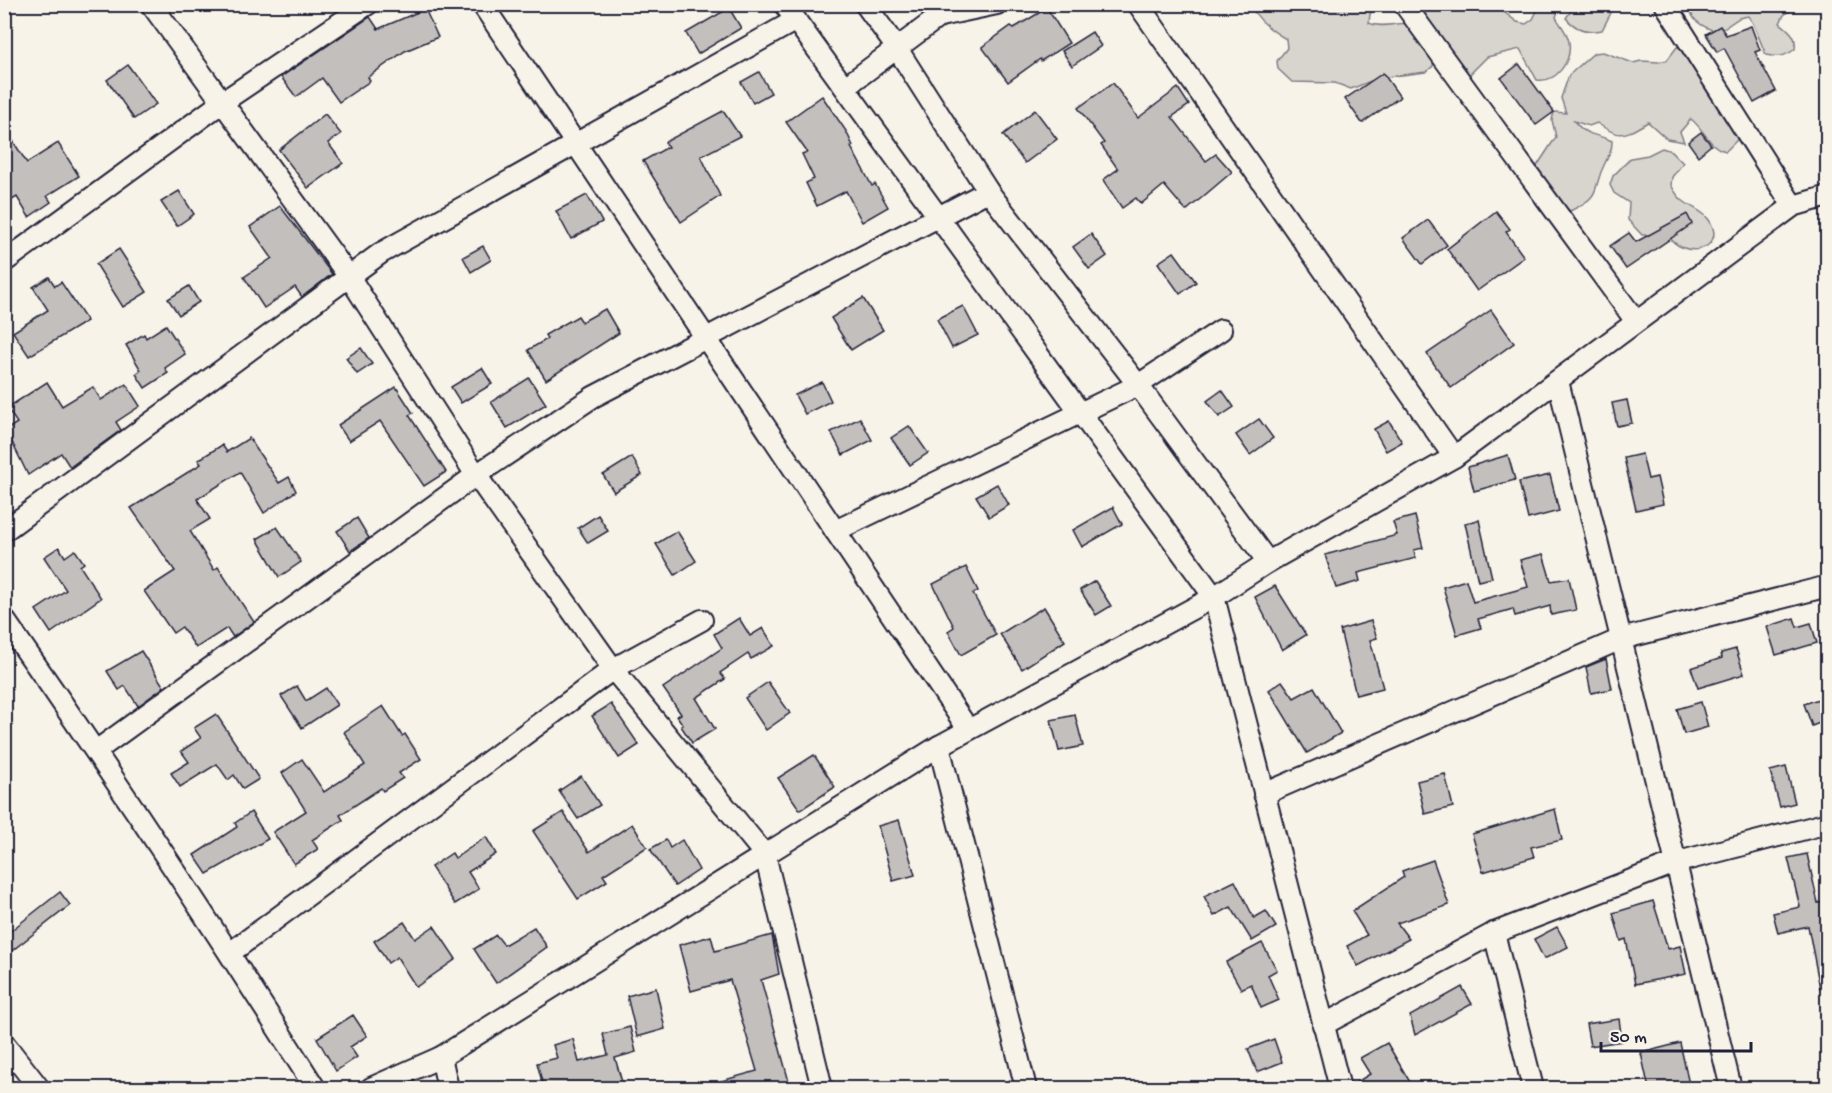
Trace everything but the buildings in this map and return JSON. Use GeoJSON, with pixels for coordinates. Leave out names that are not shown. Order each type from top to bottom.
{"type":"FeatureCollection","features":[{"type":"Feature","properties":{"kind":"street"},"geometry":{"type":"LineString","coordinates":[[151,4],[224,100],[350,278],[476,475],[613,669],[765,855],[822,1089]]}},
{"type":"Feature","properties":{"kind":"street"},"geometry":{"type":"LineString","coordinates":[[4,261],[224,100],[368,4]]}},
{"type":"Feature","properties":{"kind":"street"},"geometry":{"type":"LineString","coordinates":[[482,4],[968,729]]}},
{"type":"Feature","properties":{"kind":"street"},"geometry":{"type":"LineString","coordinates":[[865,4],[896,47],[988,191],[1138,385],[1268,562]]}},
{"type":"Feature","properties":{"kind":"street"},"geometry":{"type":"LineString","coordinates":[[844,87],[940,16],[997,4]]}},
{"type":"Feature","properties":{"kind":"street"},"geometry":{"type":"LineString","coordinates":[[1138,4],[1454,457]]}},
{"type":"Feature","properties":{"kind":"street"},"geometry":{"type":"LineString","coordinates":[[1404,4],[1635,320]]}},
{"type":"Feature","properties":{"kind":"street"},"geometry":{"type":"LineString","coordinates":[[1665,4],[1793,206]]}},
{"type":"Feature","properties":{"kind":"street"},"geometry":{"type":"LineString","coordinates":[[4,531],[381,253],[576,144],[790,12],[1214,597],[1340,1089]]}},
{"type":"Feature","properties":{"kind":"street"},"geometry":{"type":"LineString","coordinates":[[96,751],[476,475],[593,397],[988,191]]}},
{"type":"Feature","properties":{"kind":"street"},"geometry":{"type":"LineString","coordinates":[[370,1089],[441,1057],[968,729],[1214,597],[1268,562],[1454,457],[1558,381],[1635,320],[1793,206],[1827,196]]}},
{"type":"Feature","properties":{"kind":"street"},"geometry":{"type":"LineString","coordinates":[[835,531],[1138,385],[1221,330]]}},
{"type":"Feature","properties":{"kind":"street"},"geometry":{"type":"LineString","coordinates":[[1558,381],[1678,862],[1731,1089]]}},
{"type":"Feature","properties":{"kind":"street"},"geometry":{"type":"LineString","coordinates":[[1264,794],[1621,639],[1827,590]]}},
{"type":"Feature","properties":{"kind":"street"},"geometry":{"type":"LineString","coordinates":[[4,619],[96,751],[230,953],[315,1089]]}},
{"type":"Feature","properties":{"kind":"street"},"geometry":{"type":"LineString","coordinates":[[230,953],[613,669],[702,620]]}},
{"type":"Feature","properties":{"kind":"street"},"geometry":{"type":"LineString","coordinates":[[939,746],[1026,1089]]}},
{"type":"Feature","properties":{"kind":"street"},"geometry":{"type":"LineString","coordinates":[[1323,1025],[1494,933],[1678,862],[1827,823]]}},
{"type":"Feature","properties":{"kind":"street"},"geometry":{"type":"LineString","coordinates":[[1494,933],[1533,1089]]}},
{"type":"Feature","properties":{"kind":"street"},"geometry":{"type":"LineString","coordinates":[[4,1043],[39,1089]]}},
{"type":"Feature","properties":{"kind":"street"},"geometry":{"type":"LineString","coordinates":[[441,1057],[448,1089]]}},
{"type":"Feature","properties":{"kind":"shaded area"},"geometry":{"type":"Polygon","coordinates":[[[1250,5],[1377,5],[1370,14],[1369,23],[1411,26],[1434,58],[1433,66],[1426,72],[1378,78],[1351,89],[1335,83],[1292,82],[1278,69],[1277,61],[1287,48],[1286,39],[1265,24],[1250,5]]]}},
{"type":"Feature","properties":{"kind":"shaded area"},"geometry":{"type":"Polygon","coordinates":[[[1422,5],[1495,5],[1517,22],[1526,24],[1533,19],[1540,5],[1560,5],[1556,17],[1566,32],[1568,57],[1556,75],[1544,80],[1537,80],[1520,49],[1487,57],[1470,74],[1461,73],[1420,13],[1422,5]]]}},
{"type":"Feature","properties":{"kind":"shaded area"},"geometry":{"type":"Polygon","coordinates":[[[1575,5],[1620,5],[1614,7],[1602,30],[1592,31],[1578,27],[1566,18],[1575,5]]]}},
{"type":"Feature","properties":{"kind":"shaded area"},"geometry":{"type":"Polygon","coordinates":[[[1691,5],[1799,5],[1784,15],[1780,23],[1794,37],[1795,49],[1783,55],[1766,55],[1748,16],[1739,18],[1718,32],[1703,26],[1695,19],[1691,5]]]}},
{"type":"Feature","properties":{"kind":"shaded area"},"geometry":{"type":"Polygon","coordinates":[[[1677,47],[1693,48],[1708,93],[1739,131],[1738,139],[1726,151],[1720,149],[1691,119],[1680,132],[1684,142],[1667,139],[1648,122],[1628,133],[1618,134],[1597,123],[1589,126],[1574,121],[1588,133],[1612,141],[1612,144],[1592,196],[1588,201],[1570,211],[1550,192],[1537,166],[1556,137],[1552,120],[1554,112],[1566,113],[1561,98],[1569,75],[1594,53],[1603,52],[1633,63],[1659,62],[1667,60],[1677,47]]]}},
{"type":"Feature","properties":{"kind":"shaded area"},"geometry":{"type":"Polygon","coordinates":[[[1662,148],[1671,151],[1683,163],[1672,177],[1671,185],[1676,193],[1682,200],[1704,214],[1713,228],[1714,236],[1711,242],[1699,249],[1682,248],[1668,235],[1642,235],[1628,220],[1629,203],[1614,193],[1610,185],[1613,176],[1631,158],[1648,155],[1662,148]]]}}]}
